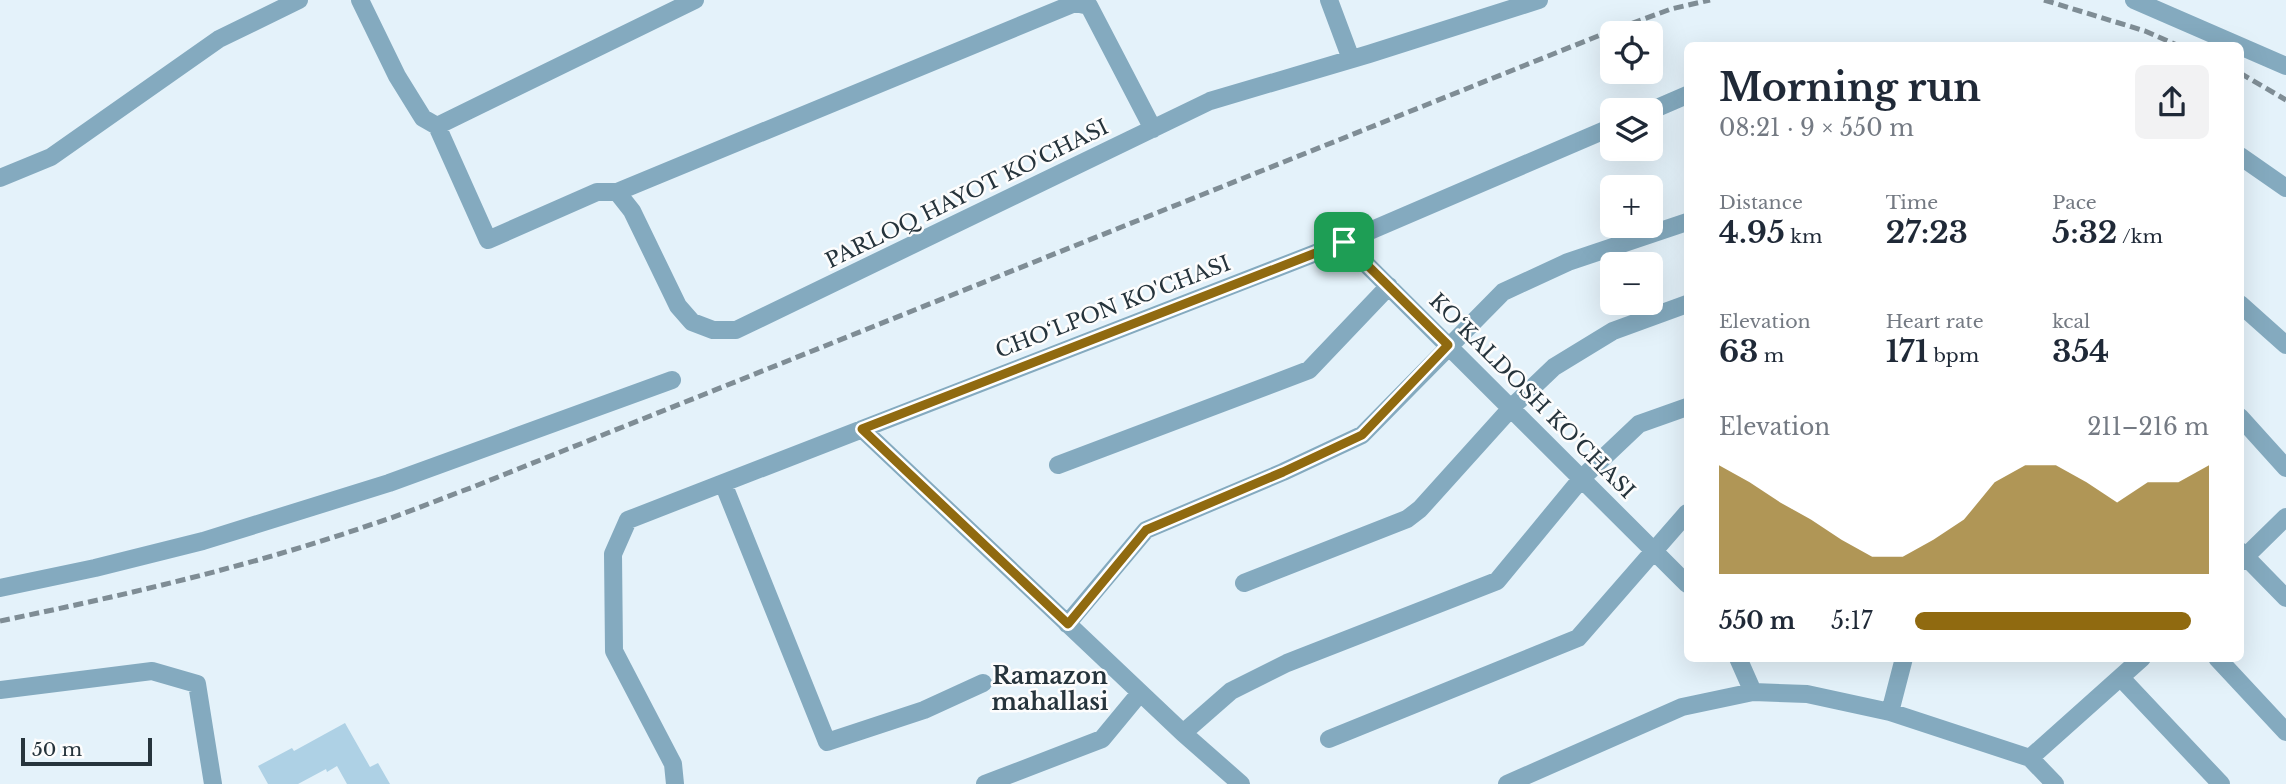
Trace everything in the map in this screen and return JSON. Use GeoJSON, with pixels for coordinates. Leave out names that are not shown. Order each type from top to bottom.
{"type":"FeatureCollection","features":[{"type":"Feature","properties":{"kind":"street"},"geometry":{"type":"LineString","coordinates":[[0,178],[51,157],[219,39],[299,0]]}},
{"type":"Feature","properties":{"kind":"street"},"geometry":{"type":"LineString","coordinates":[[360,0],[397,76],[423,118],[438,126],[488,240],[597,192],[617,192],[1075,3],[1089,6],[1153,129]]}},
{"type":"Feature","properties":{"kind":"street"},"geometry":{"type":"LineString","coordinates":[[438,126],[695,0]]}},
{"type":"Feature","properties":{"kind":"street"},"geometry":{"type":"LineString","coordinates":[[1329,0],[1351,60]]}},
{"type":"Feature","properties":{"kind":"street","name":"PARLOQ HAYOT KO'CHASI"},"geometry":{"type":"LineString","coordinates":[[617,192],[632,211],[678,306],[692,322],[713,330],[736,330],[1210,101],[1351,60],[1539,0]]}},
{"type":"Feature","properties":{"kind":"street"},"geometry":{"type":"LineString","coordinates":[[2134,0],[2231,42]]}},
{"type":"Feature","properties":{"kind":"street"},"geometry":{"type":"LineString","coordinates":[[2244,48],[2286,66]]}},
{"type":"Feature","properties":{"kind":"street"},"geometry":{"type":"LineString","coordinates":[[1663,105],[1684,96]]}},
{"type":"Feature","properties":{"kind":"street","name":"CHO‘LPON KO'CHASI"},"geometry":{"type":"LineString","coordinates":[[675,784],[673,764],[614,651],[613,554],[628,520],[1344,242],[1600,132]]}},
{"type":"Feature","properties":{"kind":"street"},"geometry":{"type":"LineString","coordinates":[[2244,159],[2286,188]]}},
{"type":"Feature","properties":{"kind":"street"},"geometry":{"type":"LineString","coordinates":[[1068,624],[1146,530],[1362,435],[1503,292],[1568,262],[1684,223]]}},
{"type":"Feature","properties":{"kind":"street","name":"KO‘KALDOSH KO'CHASI"},"geometry":{"type":"LineString","coordinates":[[1344,242],[1684,581]]}},
{"type":"Feature","properties":{"kind":"street"},"geometry":{"type":"LineString","coordinates":[[1058,465],[1309,370],[1389,286]]}},
{"type":"Feature","properties":{"kind":"street"},"geometry":{"type":"LineString","coordinates":[[1244,583],[1407,519],[1420,509],[1512,407],[1554,367],[1613,331],[1684,305]]}},
{"type":"Feature","properties":{"kind":"street"},"geometry":{"type":"LineString","coordinates":[[2244,308],[2286,345]]}},
{"type":"Feature","properties":{"kind":"street"},"geometry":{"type":"LineString","coordinates":[[0,588],[95,568],[216,537],[389,483],[672,380]]}},
{"type":"Feature","properties":{"kind":"street"},"geometry":{"type":"LineString","coordinates":[[1182,733],[1231,691],[1287,663],[1497,581],[1582,478],[1639,424],[1684,408]]}},
{"type":"Feature","properties":{"kind":"street"},"geometry":{"type":"LineString","coordinates":[[2244,421],[2286,468]]}},
{"type":"Feature","properties":{"kind":"street"},"geometry":{"type":"LineString","coordinates":[[862,429],[1182,733],[1241,784]]}},
{"type":"Feature","properties":{"kind":"street"},"geometry":{"type":"LineString","coordinates":[[723,483],[827,743],[924,710],[983,683]]}},
{"type":"Feature","properties":{"kind":"street"},"geometry":{"type":"LineString","coordinates":[[1329,739],[1578,638],[1684,517]]}},
{"type":"Feature","properties":{"kind":"street"},"geometry":{"type":"LineString","coordinates":[[2244,554],[2286,517]]}},
{"type":"Feature","properties":{"kind":"street"},"geometry":{"type":"LineString","coordinates":[[2244,558],[2286,598]]}},
{"type":"Feature","properties":{"kind":"street"},"geometry":{"type":"LineString","coordinates":[[1740,662],[1753,692]]}},
{"type":"Feature","properties":{"kind":"street"},"geometry":{"type":"LineString","coordinates":[[1890,712],[1903,662]]}},
{"type":"Feature","properties":{"kind":"street"},"geometry":{"type":"LineString","coordinates":[[2221,662],[2286,732]]}},
{"type":"Feature","properties":{"kind":"street"},"geometry":{"type":"LineString","coordinates":[[2030,758],[2128,666],[2221,784]]}},
{"type":"Feature","properties":{"kind":"street"},"geometry":{"type":"LineString","coordinates":[[0,690],[152,671],[197,684],[213,784]]}},
{"type":"Feature","properties":{"kind":"street"},"geometry":{"type":"LineString","coordinates":[[1507,784],[1682,707],[1753,692],[1807,694],[1890,712],[2030,758],[2055,784]]}},
{"type":"Feature","properties":{"kind":"street"},"geometry":{"type":"LineString","coordinates":[[985,784],[1102,739],[1140,693]]}},
{"type":"Feature","properties":{"kind":"building"},"geometry":{"type":"Polygon","coordinates":[[[345,723],[370,767],[378,763],[390,784],[347,784],[337,766],[298,784],[268,784],[258,766],[292,748],[294,751],[345,723]]]}},
{"type":"Feature","properties":{"kind":"railway"},"geometry":{"type":"LineString","coordinates":[[0,621],[235,566],[398,515],[1598,36],[1671,9],[1710,0]]}},
{"type":"Feature","properties":{"kind":"railway"},"geometry":{"type":"LineString","coordinates":[[2044,0],[2145,31],[2170,42]]}},
{"type":"Feature","properties":{"kind":"railway"},"geometry":{"type":"LineString","coordinates":[[2244,75],[2286,100]]}},
{"type":"Feature","properties":{"kind":"district","name":"Ramazon mahallasi"},"geometry":{"type":"Point","coordinates":[1050,689]}},
{"type":"Feature","properties":{"kind":"route"},"geometry":{"type":"LineString","coordinates":[[1344,242],[1448,345],[1362,435],[1146,530],[1068,624],[862,429],[1055,354],[1344,242]]}}]}
